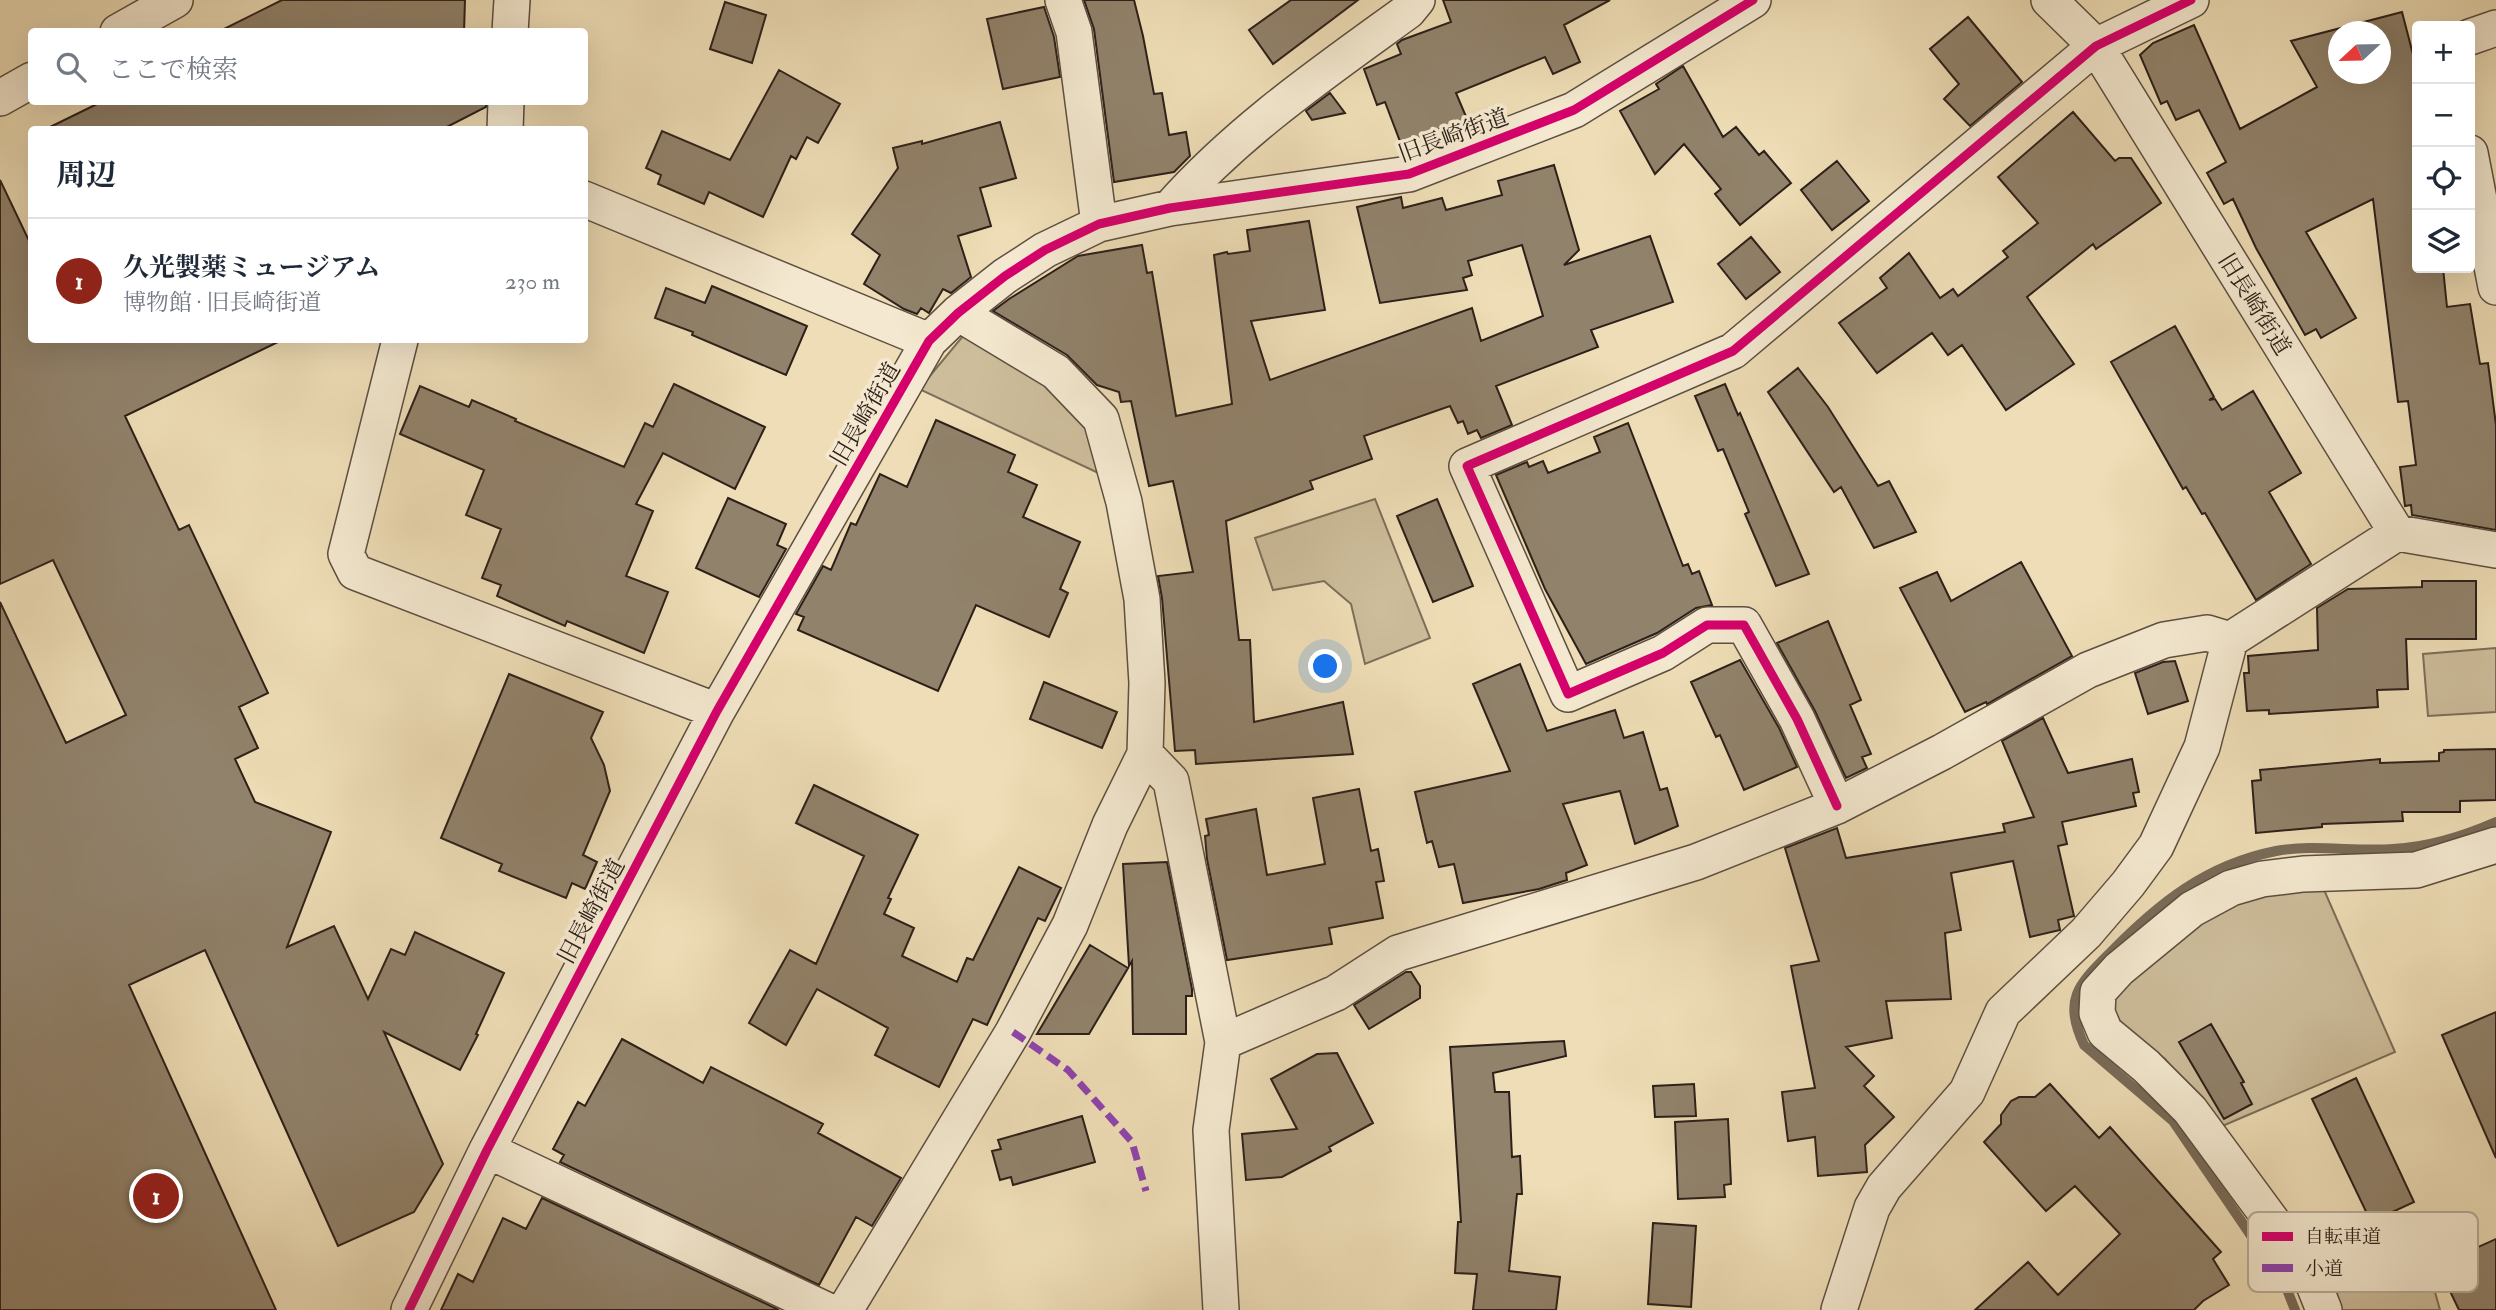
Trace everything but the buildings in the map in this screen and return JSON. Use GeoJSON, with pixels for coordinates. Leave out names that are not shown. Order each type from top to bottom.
{"type":"FeatureCollection","features":[{"type":"Feature","properties":{"kind":"street"},"geometry":{"type":"LineString","coordinates":[[125,28],[175,0]]}},
{"type":"Feature","properties":{"kind":"street"},"geometry":{"type":"LineString","coordinates":[[510,28],[512,0]]}},
{"type":"Feature","properties":{"kind":"street"},"geometry":{"type":"LineString","coordinates":[[1063,0],[1074,32],[1099,224]]}},
{"type":"Feature","properties":{"kind":"street"},"geometry":{"type":"LineString","coordinates":[[1170,208],[1196,178],[1258,121],[1408,11],[1417,0]]}},
{"type":"Feature","properties":{"kind":"street","name":"旧長崎街道"},"geometry":{"type":"LineString","coordinates":[[410,1310],[487,1150],[717,711],[929,341],[958,313],[1005,276],[1045,250],[1099,224],[1170,208],[1409,174],[1574,110],[1754,0]]}},
{"type":"Feature","properties":{"kind":"street","name":"旧長崎街道"},"geometry":{"type":"LineString","coordinates":[[2049,0],[2096,47],[2397,533]]}},
{"type":"Feature","properties":{"kind":"street"},"geometry":{"type":"LineString","coordinates":[[1838,806],[1797,719],[1744,625],[1707,625],[1662,653],[1568,694],[1467,466],[1733,351],[2096,47],[2191,0]]}},
{"type":"Feature","properties":{"kind":"street"},"geometry":{"type":"LineString","coordinates":[[2475,35],[2496,28]]}},
{"type":"Feature","properties":{"kind":"street"},"geometry":{"type":"LineString","coordinates":[[0,98],[28,82]]}},
{"type":"Feature","properties":{"kind":"street"},"geometry":{"type":"LineString","coordinates":[[505,126],[506,105]]}},
{"type":"Feature","properties":{"kind":"street"},"geometry":{"type":"LineString","coordinates":[[2475,179],[2496,287]]}},
{"type":"Feature","properties":{"kind":"street"},"geometry":{"type":"LineString","coordinates":[[588,201],[929,341]]}},
{"type":"Feature","properties":{"kind":"street"},"geometry":{"type":"LineString","coordinates":[[845,1310],[1013,1032],[1070,925],[1110,825],[1145,754],[1147,683],[1142,599],[1124,502],[1101,419],[1056,372],[958,313]]}},
{"type":"Feature","properties":{"kind":"street"},"geometry":{"type":"LineString","coordinates":[[399,343],[346,554],[355,572],[717,711]]}},
{"type":"Feature","properties":{"kind":"street"},"geometry":{"type":"LineString","coordinates":[[1839,1310],[1872,1208],[1884,1187],[1967,1092],[2003,1012],[2086,933],[2156,846],[2202,747],[2230,640],[2397,533],[2496,550]]}},
{"type":"Feature","properties":{"kind":"street"},"geometry":{"type":"LineString","coordinates":[[1223,1042],[1336,993],[1398,953],[1696,862],[1838,806],[2101,665],[2164,639],[2207,632],[2230,640]]}},
{"type":"Feature","properties":{"kind":"street"},"geometry":{"type":"LineString","coordinates":[[1145,754],[1171,781],[1223,1042],[1211,1130],[1220,1310]]}},
{"type":"Feature","properties":{"kind":"street"},"geometry":{"type":"LineString","coordinates":[[2265,1212],[2190,1110],[2146,1066],[2105,1032],[2097,1013],[2098,992],[2119,969],[2192,909],[2231,888],[2262,879],[2303,874],[2416,870],[2496,845]]}},
{"type":"Feature","properties":{"kind":"street"},"geometry":{"type":"LineString","coordinates":[[2086,933],[2119,969]]}},
{"type":"Feature","properties":{"kind":"street"},"geometry":{"type":"LineString","coordinates":[[487,1150],[826,1310]]}},
{"type":"Feature","properties":{"kind":"street"},"geometry":{"type":"LineString","coordinates":[[2317,1292],[2323,1310]]}},
{"type":"Feature","properties":{"kind":"shaded area"},"geometry":{"type":"Polygon","coordinates":[[[963,336],[1056,384],[1087,424],[1109,478],[919,389],[963,336]]]}},
{"type":"Feature","properties":{"kind":"shaded area"},"geometry":{"type":"Polygon","coordinates":[[[1375,499],[1430,638],[1365,664],[1351,604],[1324,581],[1273,590],[1255,538],[1375,499]]]}},
{"type":"Feature","properties":{"kind":"shaded area"},"geometry":{"type":"Polygon","coordinates":[[[2496,648],[2496,712],[2428,716],[2423,654],[2496,648]]]}},
{"type":"Feature","properties":{"kind":"shaded area"},"geometry":{"type":"Polygon","coordinates":[[[2321,883],[2395,1052],[2220,1127],[2165,1059],[2117,1024],[2112,994],[2205,911],[2262,886],[2321,883]]]}},
{"type":"Feature","properties":{"kind":"shaded area"},"geometry":{"type":"Polygon","coordinates":[[[2339,1292],[2435,1292],[2440,1310],[2334,1310],[2329,1298],[2339,1292]]]}},
{"type":"Feature","properties":{"kind":"waterway"},"geometry":{"type":"LineString","coordinates":[[2248,1231],[2173,1121],[2084,1045],[2075,1016],[2077,994],[2082,984],[2128,935],[2166,902],[2185,888],[2227,866],[2251,857],[2290,849],[2379,850],[2420,846],[2459,836],[2496,822]]}},
{"type":"Feature","properties":{"kind":"waterway"},"geometry":{"type":"LineString","coordinates":[[2288,1292],[2295,1310]]}},
{"type":"Feature","properties":{"kind":"marked path"},"geometry":{"type":"LineString","coordinates":[[1013,1032],[1068,1070],[1132,1142],[1146,1191]]}},
{"type":"Feature","properties":{"kind":"cycle path"},"geometry":{"type":"LineString","coordinates":[[409,1310],[487,1150],[717,711],[929,341],[958,313],[1005,276],[1045,250],[1099,224],[1170,208],[1409,174],[1574,110],[1753,0]]}},
{"type":"Feature","properties":{"kind":"cycle path"},"geometry":{"type":"LineString","coordinates":[[1837,806],[1797,719],[1744,625],[1707,625],[1663,653],[1568,694],[1467,466],[1733,351],[2096,46],[2191,0]]}},
{"type":"Feature","properties":{"kind":"place","name":"久光製薬ミュージアム"},"geometry":{"type":"Point","coordinates":[156,1196]}}]}
